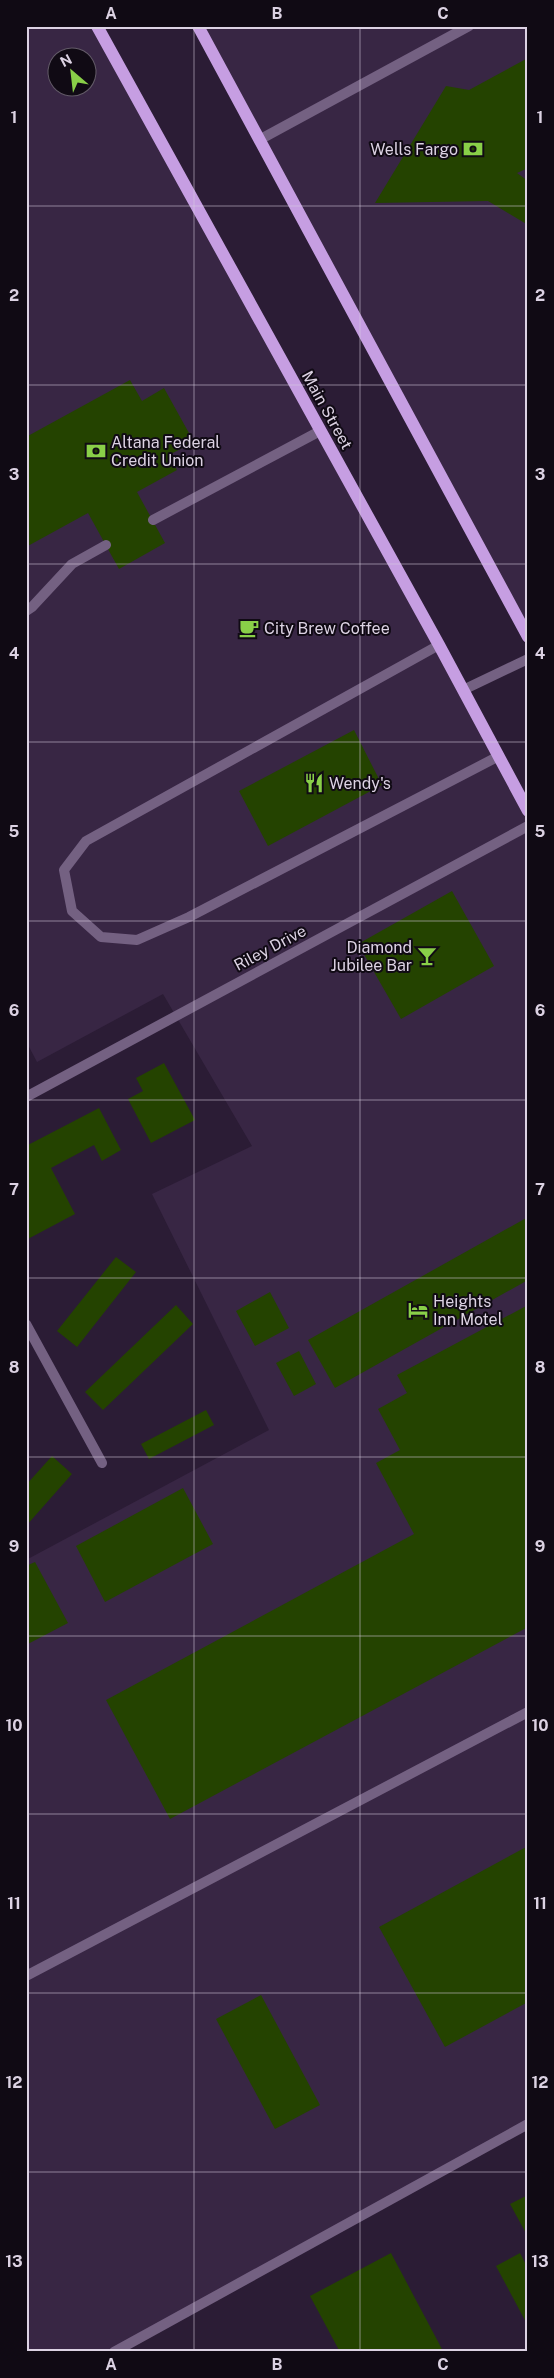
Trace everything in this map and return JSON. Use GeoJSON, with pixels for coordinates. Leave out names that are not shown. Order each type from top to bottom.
{"type":"FeatureCollection","features":[{"type":"Feature","properties":{"kind":"main road","name":"Main Street"},"geometry":{"type":"LineString","coordinates":[[97,26],[528,810]]}},
{"type":"Feature","properties":{"kind":"main road"},"geometry":{"type":"LineString","coordinates":[[198,26],[528,637]]}},
{"type":"Feature","properties":{"kind":"street"},"geometry":{"type":"LineString","coordinates":[[259,140],[469,26]]}},
{"type":"Feature","properties":{"kind":"street"},"geometry":{"type":"LineString","coordinates":[[153,520],[320,431]]}},
{"type":"Feature","properties":{"kind":"street"},"geometry":{"type":"LineString","coordinates":[[26,610],[32,607],[72,564],[106,545]]}},
{"type":"Feature","properties":{"kind":"street"},"geometry":{"type":"LineString","coordinates":[[438,645],[86,841],[64,870],[72,911],[100,937],[138,940],[189,918],[498,756]]}},
{"type":"Feature","properties":{"kind":"street"},"geometry":{"type":"LineString","coordinates":[[463,690],[528,659]]}},
{"type":"Feature","properties":{"kind":"street","name":"Riley Drive"},"geometry":{"type":"LineString","coordinates":[[26,1097],[528,826]]}},
{"type":"Feature","properties":{"kind":"street"},"geometry":{"type":"LineString","coordinates":[[26,1324],[102,1463]]}},
{"type":"Feature","properties":{"kind":"street"},"geometry":{"type":"LineString","coordinates":[[26,1976],[528,1712]]}},
{"type":"Feature","properties":{"kind":"street"},"geometry":{"type":"LineString","coordinates":[[114,2352],[528,2124]]}},
{"type":"Feature","properties":{"kind":"shaded area"},"geometry":{"type":"Polygon","coordinates":[[[26,26],[96,26],[528,810],[528,2122],[108,2352],[26,2352],[26,1560],[269,1430],[152,1194],[252,1146],[163,994],[37,1062],[26,1041],[26,26]]]}},
{"type":"Feature","properties":{"kind":"shaded area"},"geometry":{"type":"Polygon","coordinates":[[[198,26],[528,26],[528,637],[198,26]]]}},
{"type":"Feature","properties":{"kind":"building"},"geometry":{"type":"Polygon","coordinates":[[[526,59],[528,62],[528,168],[517,173],[528,181],[528,225],[488,201],[375,203],[446,86],[469,90],[526,59]]]}},
{"type":"Feature","properties":{"kind":"building"},"geometry":{"type":"Polygon","coordinates":[[[130,380],[142,401],[164,388],[194,442],[169,455],[177,470],[137,492],[165,543],[119,569],[88,513],[26,547],[26,437],[130,380]]]}},
{"type":"Feature","properties":{"kind":"building"},"geometry":{"type":"Polygon","coordinates":[[[354,730],[382,785],[268,846],[239,791],[354,730]]]}},
{"type":"Feature","properties":{"kind":"building"},"geometry":{"type":"Polygon","coordinates":[[[452,891],[494,966],[401,1019],[358,944],[452,891]]]}},
{"type":"Feature","properties":{"kind":"building"},"geometry":{"type":"Polygon","coordinates":[[[164,1063],[195,1120],[151,1143],[128,1099],[143,1091],[136,1078],[164,1063]]]}},
{"type":"Feature","properties":{"kind":"building"},"geometry":{"type":"Polygon","coordinates":[[[99,1108],[121,1150],[102,1161],[94,1145],[51,1168],[75,1214],[26,1240],[26,1146],[99,1108]]]}},
{"type":"Feature","properties":{"kind":"building","name":"Heights Inn Motel"},"geometry":{"type":"Polygon","coordinates":[[[528,1217],[528,1280],[335,1388],[308,1340],[528,1217]]]}},
{"type":"Feature","properties":{"kind":"building"},"geometry":{"type":"Polygon","coordinates":[[[116,1257],[136,1272],[77,1347],[57,1331],[116,1257]]]}},
{"type":"Feature","properties":{"kind":"building"},"geometry":{"type":"Polygon","coordinates":[[[270,1292],[289,1328],[255,1346],[236,1311],[270,1292]]]}},
{"type":"Feature","properties":{"kind":"building"},"geometry":{"type":"Polygon","coordinates":[[[176,1305],[193,1324],[103,1410],[85,1392],[176,1305]]]}},
{"type":"Feature","properties":{"kind":"building"},"geometry":{"type":"Polygon","coordinates":[[[528,1305],[528,1627],[170,1819],[106,1700],[414,1534],[376,1463],[400,1450],[378,1409],[407,1393],[397,1375],[528,1305]]]}},
{"type":"Feature","properties":{"kind":"building"},"geometry":{"type":"Polygon","coordinates":[[[299,1351],[316,1384],[294,1396],[276,1363],[299,1351]]]}},
{"type":"Feature","properties":{"kind":"building"},"geometry":{"type":"Polygon","coordinates":[[[206,1410],[214,1425],[149,1459],[141,1444],[206,1410]]]}},
{"type":"Feature","properties":{"kind":"building"},"geometry":{"type":"Polygon","coordinates":[[[52,1456],[72,1474],[26,1526],[26,1485],[52,1456]]]}},
{"type":"Feature","properties":{"kind":"building"},"geometry":{"type":"Polygon","coordinates":[[[183,1488],[213,1544],[105,1602],[76,1546],[183,1488]]]}},
{"type":"Feature","properties":{"kind":"building"},"geometry":{"type":"Polygon","coordinates":[[[35,1562],[68,1623],[26,1645],[26,1566],[35,1562]]]}},
{"type":"Feature","properties":{"kind":"building"},"geometry":{"type":"Polygon","coordinates":[[[528,1846],[528,2002],[445,2047],[379,1927],[528,1846]]]}},
{"type":"Feature","properties":{"kind":"building"},"geometry":{"type":"Polygon","coordinates":[[[261,1995],[320,2105],[275,2129],[216,2019],[261,1995]]]}},
{"type":"Feature","properties":{"kind":"building"},"geometry":{"type":"Polygon","coordinates":[[[528,2195],[528,2237],[510,2204],[528,2195]]]}},
{"type":"Feature","properties":{"kind":"building"},"geometry":{"type":"Polygon","coordinates":[[[391,2253],[443,2351],[340,2352],[310,2296],[391,2253]]]}},
{"type":"Feature","properties":{"kind":"building"},"geometry":{"type":"Polygon","coordinates":[[[520,2253],[528,2269],[528,2326],[496,2266],[520,2253]]]}},
{"type":"Feature","properties":{"kind":"place","name":"Wells Fargo"},"geometry":{"type":"Point","coordinates":[473,149]}},
{"type":"Feature","properties":{"kind":"place","name":"Altana Federal Credit Union"},"geometry":{"type":"Point","coordinates":[96,451]}},
{"type":"Feature","properties":{"kind":"place","name":"City Brew Coffee"},"geometry":{"type":"Point","coordinates":[249,628]}},
{"type":"Feature","properties":{"kind":"place","name":"Wendy's"},"geometry":{"type":"Point","coordinates":[314,783]}},
{"type":"Feature","properties":{"kind":"place","name":"Diamond Jubilee Bar"},"geometry":{"type":"Point","coordinates":[427,956]}},
{"type":"Feature","properties":{"kind":"place","name":"Heights Inn Motel"},"geometry":{"type":"Point","coordinates":[418,1310]}}]}
